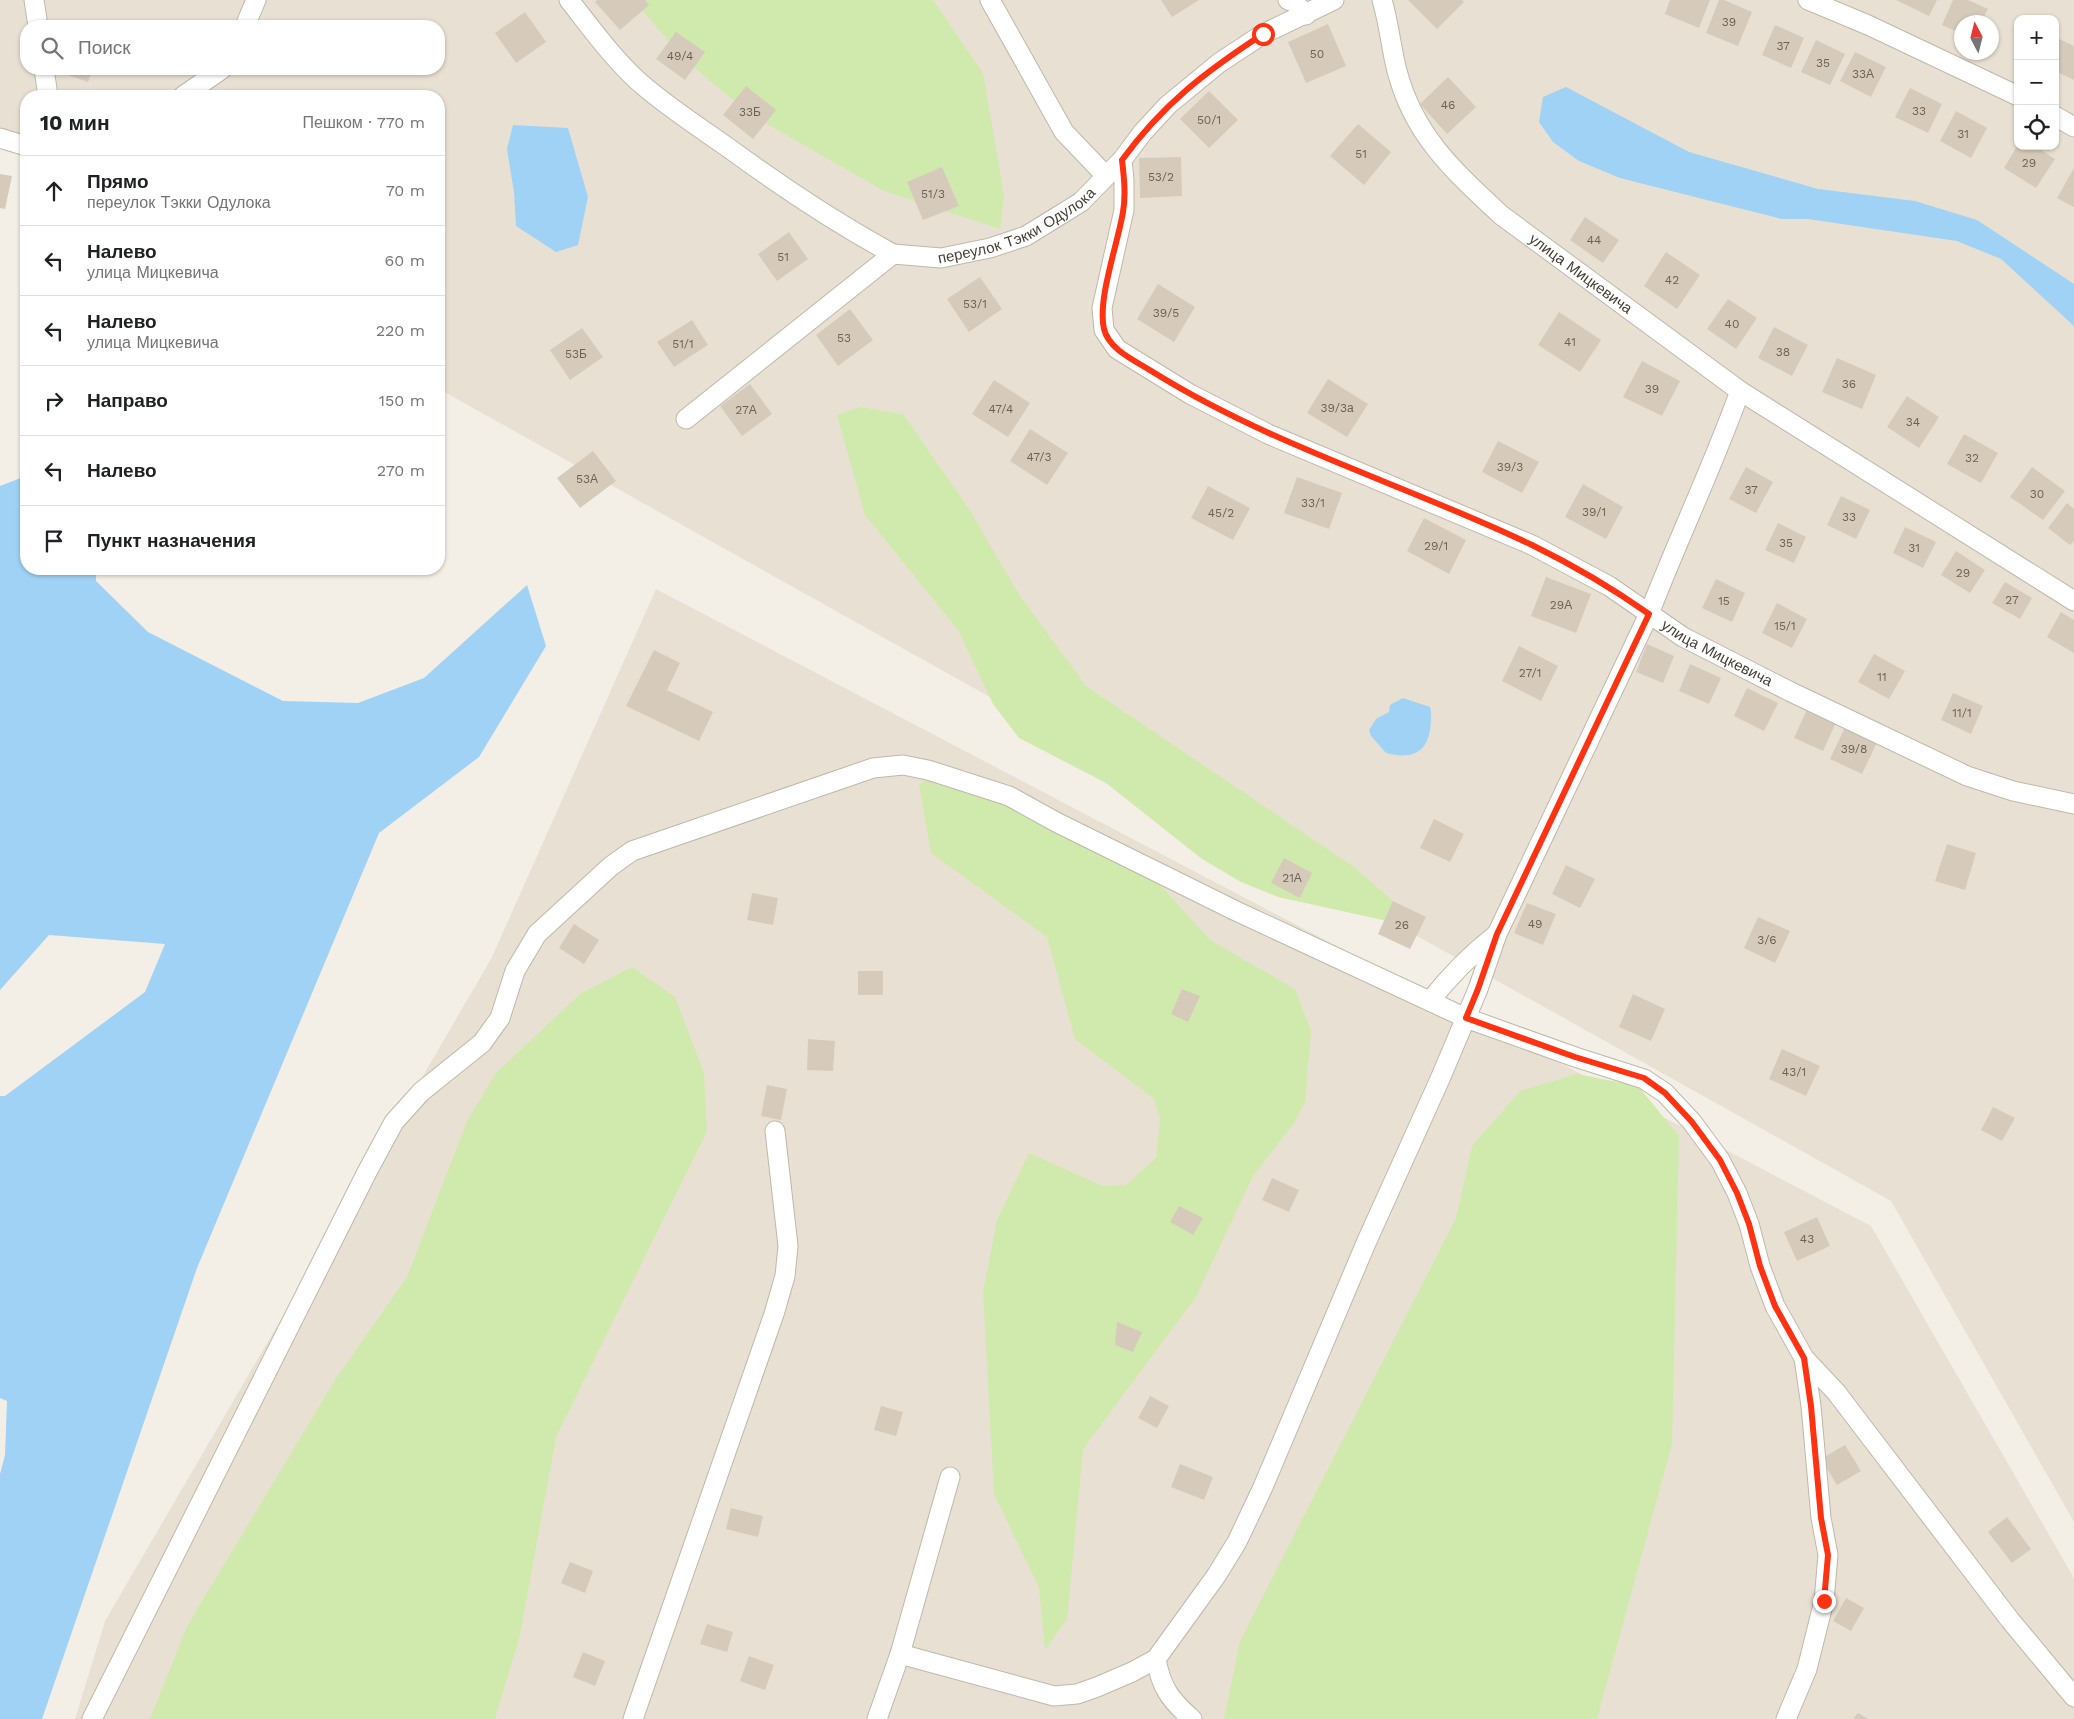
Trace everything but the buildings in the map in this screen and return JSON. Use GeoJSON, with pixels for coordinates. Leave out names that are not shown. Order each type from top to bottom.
{"type":"FeatureCollection","features":[{"type":"Feature","properties":{"kind":"street"},"geometry":{"type":"LineString","coordinates":[[34,0],[37,20]]}},
{"type":"Feature","properties":{"kind":"street"},"geometry":{"type":"LineString","coordinates":[[248,20],[256,0]]}},
{"type":"Feature","properties":{"kind":"street"},"geometry":{"type":"LineString","coordinates":[[569,0],[612,54],[639,81],[690,122],[851,232],[893,254],[686,419]]}},
{"type":"Feature","properties":{"kind":"street"},"geometry":{"type":"LineString","coordinates":[[990,0],[1064,132],[1106,176]]}},
{"type":"Feature","properties":{"kind":"street"},"geometry":{"type":"LineString","coordinates":[[1288,0],[1294,2],[1306,15]]}},
{"type":"Feature","properties":{"kind":"street","name":"переулок Тэкки Одулока"},"geometry":{"type":"LineString","coordinates":[[893,254],[941,258],[990,248],[1026,236],[1081,202],[1122,160],[1143,132],[1168,105],[1219,63],[1263,34],[1334,0]]}},
{"type":"Feature","properties":{"kind":"street","name":"улица Мицкевича"},"geometry":{"type":"LineString","coordinates":[[1382,0],[1397,72],[1410,110],[1427,139],[1466,182],[1501,215],[1740,391],[2074,601]]}},
{"type":"Feature","properties":{"kind":"street"},"geometry":{"type":"LineString","coordinates":[[1808,0],[1868,25],[2014,94]]}},
{"type":"Feature","properties":{"kind":"street"},"geometry":{"type":"LineString","coordinates":[[45,75],[47,90]]}},
{"type":"Feature","properties":{"kind":"street"},"geometry":{"type":"LineString","coordinates":[[192,90],[213,75]]}},
{"type":"Feature","properties":{"kind":"street"},"geometry":{"type":"LineString","coordinates":[[2059,118],[2074,127]]}},
{"type":"Feature","properties":{"kind":"street"},"geometry":{"type":"LineString","coordinates":[[0,138],[20,144]]}},
{"type":"Feature","properties":{"kind":"street","name":"улица Мицкевича"},"geometry":{"type":"LineString","coordinates":[[1122,160],[1124,210],[1102,308],[1104,330],[1117,349],[1190,394],[1268,434],[1532,545],[1609,586],[1683,637],[1762,678],[1967,776],[2013,791],[2074,804]]}},
{"type":"Feature","properties":{"kind":"street"},"geometry":{"type":"LineString","coordinates":[[900,1654],[1054,1696],[1077,1694],[1132,1672],[1156,1658],[1216,1576],[1237,1542],[1256,1503],[1366,1242],[1466,1018],[1497,934],[1649,614],[1670,558],[1729,423],[1740,391]]}},
{"type":"Feature","properties":{"kind":"street"},"geometry":{"type":"LineString","coordinates":[[92,1719],[394,1122],[422,1092],[482,1043],[500,1018],[515,971],[537,934],[611,866],[632,851],[873,768],[903,765],[928,770],[1009,796],[1236,911],[1466,1018],[1575,1057],[1644,1078],[1665,1093],[1692,1122],[1714,1153],[1737,1193],[1775,1306],[1804,1358],[1836,1392],[2004,1612],[2074,1697]]}},
{"type":"Feature","properties":{"kind":"street"},"geometry":{"type":"LineString","coordinates":[[1430,1001],[1447,979],[1470,955],[1497,934]]}},
{"type":"Feature","properties":{"kind":"street"},"geometry":{"type":"LineString","coordinates":[[633,1719],[774,1314],[785,1276],[788,1246],[775,1132]]}},
{"type":"Feature","properties":{"kind":"street"},"geometry":{"type":"LineString","coordinates":[[1786,1719],[1807,1668],[1824,1601],[1828,1555],[1821,1518],[1811,1406],[1804,1358]]}},
{"type":"Feature","properties":{"kind":"street"},"geometry":{"type":"LineString","coordinates":[[877,1719],[900,1654],[950,1477]]}},
{"type":"Feature","properties":{"kind":"street"},"geometry":{"type":"LineString","coordinates":[[1156,1658],[1160,1678],[1167,1695],[1192,1719]]}},
{"type":"Feature","properties":{"kind":"shaded area"},"geometry":{"type":"Polygon","coordinates":[[[0,0],[2074,0],[2074,1522],[1891,1201],[445,392],[445,90],[20,90],[20,155],[0,144],[0,0]]]}},
{"type":"Feature","properties":{"kind":"shaded area"},"geometry":{"type":"Polygon","coordinates":[[[656,589],[1871,1226],[2074,1578],[2074,1719],[75,1719],[105,1621],[491,959],[656,589]]]}},
{"type":"Feature","properties":{"kind":"green space"},"geometry":{"type":"Polygon","coordinates":[[[633,0],[933,0],[983,73],[1004,196],[1000,229],[884,191],[753,116],[687,62],[633,0]]]}},
{"type":"Feature","properties":{"kind":"green space"},"geometry":{"type":"Polygon","coordinates":[[[859,407],[903,414],[969,509],[1020,596],[1086,686],[1354,867],[1393,901],[1401,924],[1278,897],[1241,882],[1202,859],[1106,783],[1019,738],[993,704],[958,630],[865,515],[837,415],[859,407]]]}},
{"type":"Feature","properties":{"kind":"green space"},"geometry":{"type":"Polygon","coordinates":[[[937,772],[1135,857],[1210,940],[1295,989],[1311,1031],[1305,1102],[1294,1123],[1253,1176],[1196,1297],[1083,1449],[1067,1619],[1045,1650],[1039,1588],[994,1494],[983,1292],[997,1220],[1029,1153],[1103,1186],[1126,1185],[1156,1158],[1160,1118],[1154,1099],[1075,1039],[1047,937],[931,853],[919,785],[937,772]]]}},
{"type":"Feature","properties":{"kind":"green space"},"geometry":{"type":"Polygon","coordinates":[[[632,967],[675,997],[704,1073],[707,1131],[556,1437],[520,1635],[495,1719],[150,1719],[187,1626],[335,1380],[407,1277],[467,1121],[496,1073],[580,994],[632,967]]]}},
{"type":"Feature","properties":{"kind":"green space"},"geometry":{"type":"Polygon","coordinates":[[[1577,1074],[1638,1086],[1679,1136],[1672,1444],[1597,1719],[1224,1719],[1240,1641],[1456,1218],[1472,1146],[1520,1091],[1577,1074]]]}},
{"type":"Feature","properties":{"kind":"water"},"geometry":{"type":"Polygon","coordinates":[[[1566,87],[1689,152],[1818,189],[1915,201],[1977,220],[2074,284],[2074,326],[2001,259],[1957,241],[1808,219],[1782,219],[1620,178],[1579,161],[1553,142],[1539,122],[1543,97],[1566,87]]]}},
{"type":"Feature","properties":{"kind":"water"},"geometry":{"type":"Polygon","coordinates":[[[513,125],[568,128],[588,197],[578,245],[556,252],[516,226],[514,192],[507,149],[513,125]]]}},
{"type":"Feature","properties":{"kind":"water"},"geometry":{"type":"Polygon","coordinates":[[[20,478],[20,575],[96,575],[96,581],[148,632],[283,701],[358,703],[424,678],[527,585],[546,646],[479,757],[379,833],[197,1268],[42,1719],[0,1719],[0,1474],[5,1455],[7,1401],[0,1398],[0,1096],[5,1096],[145,992],[165,944],[49,935],[0,990],[0,486],[20,478]]]}},
{"type":"Feature","properties":{"kind":"water"},"geometry":{"type":"Polygon","coordinates":[[[1403,698],[1430,707],[1430,730],[1425,745],[1420,750],[1409,755],[1394,755],[1386,753],[1371,736],[1369,730],[1376,719],[1389,712],[1390,705],[1403,698]]]}},
{"type":"Feature","properties":{"kind":"route"},"geometry":{"type":"LineString","coordinates":[[1263,34],[1219,63],[1168,105],[1143,132],[1122,160],[1124,210],[1102,308],[1104,330],[1117,349],[1190,394],[1268,434],[1532,545],[1609,586],[1649,614],[1497,934],[1466,1018],[1575,1057],[1644,1078],[1665,1093],[1692,1122],[1720,1160],[1737,1193],[1749,1224],[1760,1266],[1775,1306],[1804,1358],[1811,1406],[1821,1518],[1828,1555],[1824,1601]]}}]}
